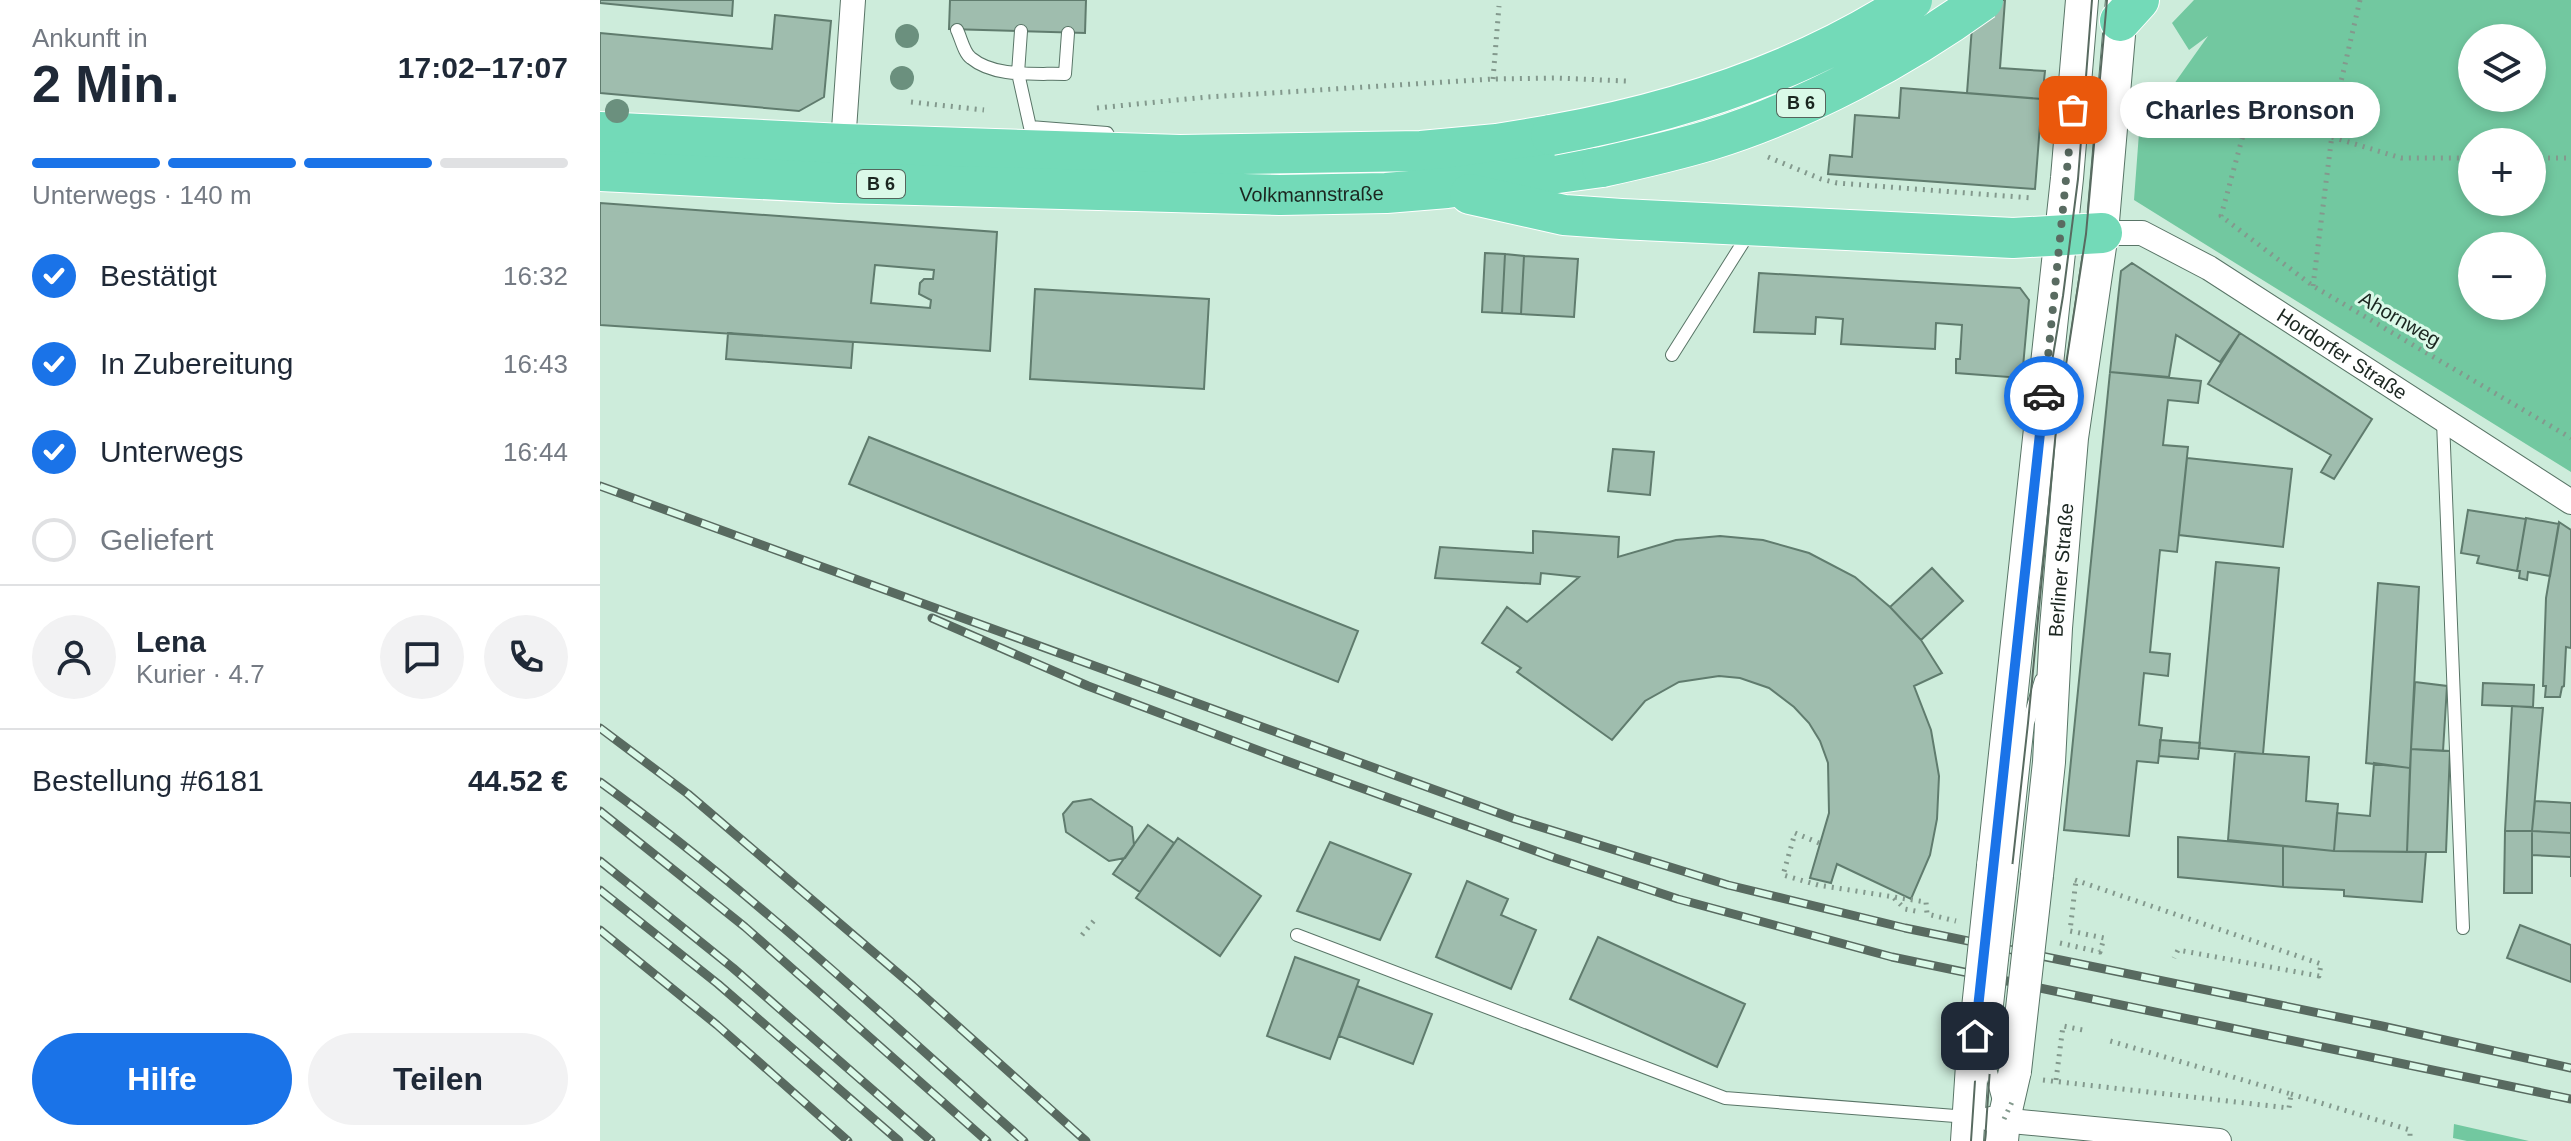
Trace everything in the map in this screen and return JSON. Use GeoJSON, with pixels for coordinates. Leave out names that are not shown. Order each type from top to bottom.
{"type":"FeatureCollection","features":[{"type":"Feature","properties":{"kind":"main road","name":"Volkmannstraße"},"geometry":{"type":"LineString","coordinates":[[600,132],[1180,155],[1421,151],[1497,144],[1617,123],[1735,89],[1831,48],[1912,0]]}},
{"type":"Feature","properties":{"kind":"main road","name":"Volkmannstraße"},"geometry":{"type":"LineString","coordinates":[[600,171],[840,183],[1280,195],[1386,193],[1447,188],[1602,167],[1711,140],[1756,124],[1893,60],[1983,0]]}},
{"type":"Feature","properties":{"kind":"main road"},"geometry":{"type":"LineString","coordinates":[[1447,188],[1564,215],[2013,238],[2102,233]]}},
{"type":"Feature","properties":{"kind":"street"},"geometry":{"type":"LineString","coordinates":[[843,144],[853,0]]}},
{"type":"Feature","properties":{"kind":"street","name":"Berliner Straße"},"geometry":{"type":"LineString","coordinates":[[2003,1130],[2003,1071],[2026,871],[2061,236],[2082,0]]}},
{"type":"Feature","properties":{"kind":"street","name":"Berliner Straße"},"geometry":{"type":"LineString","coordinates":[[1967,1129],[2003,1071],[2026,871],[2049,762],[2056,628],[2072,438],[2102,233],[2127,7]]}},
{"type":"Feature","properties":{"kind":"street","name":"Hordorfer Straße"},"geometry":{"type":"LineString","coordinates":[[2102,233],[2142,233],[2209,268],[2571,502]]}},
{"type":"Feature","properties":{"kind":"street"},"geometry":{"type":"LineString","coordinates":[[1967,1129],[2219,1141]]}},
{"type":"Feature","properties":{"kind":"lane"},"geometry":{"type":"LineString","coordinates":[[957,30],[968,57],[989,68],[1018,73],[1065,74],[1068,33]]}},
{"type":"Feature","properties":{"kind":"lane"},"geometry":{"type":"LineString","coordinates":[[1021,31],[1018,73],[1030,127],[1107,133],[1116,151]]}},
{"type":"Feature","properties":{"kind":"lane"},"geometry":{"type":"LineString","coordinates":[[1672,355],[1753,227]]}},
{"type":"Feature","properties":{"kind":"lane"},"geometry":{"type":"LineString","coordinates":[[2443,421],[2463,928]]}},
{"type":"Feature","properties":{"kind":"lane"},"geometry":{"type":"LineString","coordinates":[[1297,935],[1725,1098],[1967,1129]]}},
{"type":"Feature","properties":{"kind":"path"},"geometry":{"type":"LineString","coordinates":[[2313,286],[2336,103],[2360,0]]}},
{"type":"Feature","properties":{"kind":"path"},"geometry":{"type":"LineString","coordinates":[[1493,79],[1499,6]]}},
{"type":"Feature","properties":{"kind":"path"},"geometry":{"type":"LineString","coordinates":[[1089,109],[1207,97],[1493,79],[1569,78],[1635,83]]}},
{"type":"Feature","properties":{"kind":"path"},"geometry":{"type":"LineString","coordinates":[[2148,89],[2336,103]]}},
{"type":"Feature","properties":{"kind":"path","name":"Ahornweg"},"geometry":{"type":"LineString","coordinates":[[2254,95],[2221,216],[2313,286],[2571,438]]}},
{"type":"Feature","properties":{"kind":"path"},"geometry":{"type":"LineString","coordinates":[[911,102],[1027,115]]}},
{"type":"Feature","properties":{"kind":"path"},"geometry":{"type":"LineString","coordinates":[[2332,137],[2401,158],[2458,158]]}},
{"type":"Feature","properties":{"kind":"path"},"geometry":{"type":"LineString","coordinates":[[1759,151],[1796,169],[1837,183],[2037,198]]}},
{"type":"Feature","properties":{"kind":"path"},"geometry":{"type":"LineString","coordinates":[[2546,158],[2571,158]]}},
{"type":"Feature","properties":{"kind":"path"},"geometry":{"type":"LineString","coordinates":[[1819,843],[1795,833],[1783,875],[1818,885],[1926,903]]}},
{"type":"Feature","properties":{"kind":"path"},"geometry":{"type":"LineString","coordinates":[[2026,871],[2076,880],[2321,964],[2319,976],[2178,950],[2174,958]]}},
{"type":"Feature","properties":{"kind":"path"},"geometry":{"type":"LineString","coordinates":[[2076,880],[2070,931],[2094,936]]}},
{"type":"Feature","properties":{"kind":"path"},"geometry":{"type":"LineString","coordinates":[[1894,898],[1905,909],[1920,912]]}},
{"type":"Feature","properties":{"kind":"path"},"geometry":{"type":"LineString","coordinates":[[1082,935],[1097,917]]}},
{"type":"Feature","properties":{"kind":"path"},"geometry":{"type":"LineString","coordinates":[[2056,1080],[2063,1026],[2088,1031]]}},
{"type":"Feature","properties":{"kind":"path"},"geometry":{"type":"LineString","coordinates":[[2107,1040],[2410,1130],[2410,1141]]}},
{"type":"Feature","properties":{"kind":"path"},"geometry":{"type":"LineString","coordinates":[[2003,1071],[2289,1108],[2291,1094]]}},
{"type":"Feature","properties":{"kind":"green space"},"geometry":{"type":"Polygon","coordinates":[[[2194,0],[2571,0],[2571,472],[2134,200],[2141,106],[2165,107],[2169,91],[2208,36],[2189,50],[2172,23],[2194,0]]]}},
{"type":"Feature","properties":{"kind":"green space"},"geometry":{"type":"Polygon","coordinates":[[[2454,1124],[2529,1141],[2467,1141],[2453,1138],[2454,1124]]]}},
{"type":"Feature","properties":{"kind":"building"},"geometry":{"type":"Polygon","coordinates":[[[600,0],[733,0],[732,16],[600,3],[600,0]]]}},
{"type":"Feature","properties":{"kind":"building"},"geometry":{"type":"Polygon","coordinates":[[[950,0],[1086,0],[1085,33],[949,29],[950,0]]]}},
{"type":"Feature","properties":{"kind":"building"},"geometry":{"type":"Polygon","coordinates":[[[1974,0],[2005,0],[2000,68],[2045,71],[2042,99],[1967,93],[1974,0]]]}},
{"type":"Feature","properties":{"kind":"building"},"geometry":{"type":"Polygon","coordinates":[[[775,15],[831,21],[824,97],[799,111],[600,93],[600,33],[772,49],[775,15]]]}},
{"type":"Feature","properties":{"kind":"building"},"geometry":{"type":"Polygon","coordinates":[[[1901,88],[2042,99],[2035,189],[1828,174],[1830,155],[1852,157],[1855,115],[1899,118],[1901,88]]]}},
{"type":"Feature","properties":{"kind":"building"},"geometry":{"type":"Polygon","coordinates":[[[600,203],[997,232],[990,351],[600,325],[600,203]],[[875,265],[871,303],[930,308],[931,300],[919,294],[920,283],[924,279],[933,279],[934,270],[875,265]]]}},
{"type":"Feature","properties":{"kind":"building"},"geometry":{"type":"Polygon","coordinates":[[[1485,253],[1505,254],[1502,313],[1482,312],[1485,253]]]}},
{"type":"Feature","properties":{"kind":"building"},"geometry":{"type":"Polygon","coordinates":[[[1505,254],[1524,256],[1521,314],[1502,313],[1505,254]]]}},
{"type":"Feature","properties":{"kind":"building"},"geometry":{"type":"Polygon","coordinates":[[[1524,256],[1578,259],[1574,317],[1521,314],[1524,256]]]}},
{"type":"Feature","properties":{"kind":"building"},"geometry":{"type":"Polygon","coordinates":[[[2132,263],[2240,333],[2220,362],[2176,335],[2169,377],[2110,372],[2121,271],[2132,263]]]}},
{"type":"Feature","properties":{"kind":"building"},"geometry":{"type":"Polygon","coordinates":[[[1759,273],[2020,288],[2029,300],[2022,378],[1956,373],[1962,325],[1936,323],[1935,349],[1841,344],[1843,319],[1816,317],[1815,334],[1754,332],[1759,273]]]}},
{"type":"Feature","properties":{"kind":"building"},"geometry":{"type":"Polygon","coordinates":[[[1035,289],[1209,299],[1204,389],[1030,379],[1035,289]]]}},
{"type":"Feature","properties":{"kind":"building"},"geometry":{"type":"Polygon","coordinates":[[[728,333],[853,342],[851,368],[726,359],[728,333]]]}},
{"type":"Feature","properties":{"kind":"building"},"geometry":{"type":"Polygon","coordinates":[[[2240,333],[2372,419],[2334,479],[2321,472],[2331,455],[2208,384],[2240,333]]]}},
{"type":"Feature","properties":{"kind":"building"},"geometry":{"type":"Polygon","coordinates":[[[2110,372],[2201,381],[2198,403],[2168,400],[2163,445],[2188,447],[2177,552],[2160,550],[2150,652],[2170,654],[2168,676],[2144,673],[2139,725],[2162,728],[2158,763],[2137,761],[2129,836],[2064,830],[2110,372]]]}},
{"type":"Feature","properties":{"kind":"building"},"geometry":{"type":"Polygon","coordinates":[[[869,437],[1358,631],[1338,682],[849,484],[869,437]]]}},
{"type":"Feature","properties":{"kind":"building"},"geometry":{"type":"Polygon","coordinates":[[[1613,449],[1654,452],[1650,495],[1608,491],[1613,449]]]}},
{"type":"Feature","properties":{"kind":"building"},"geometry":{"type":"Polygon","coordinates":[[[2187,458],[2292,469],[2283,547],[2179,535],[2187,458]]]}},
{"type":"Feature","properties":{"kind":"building"},"geometry":{"type":"Polygon","coordinates":[[[2468,510],[2526,519],[2517,571],[2477,563],[2479,556],[2461,553],[2468,510]]]}},
{"type":"Feature","properties":{"kind":"building"},"geometry":{"type":"Polygon","coordinates":[[[2526,518],[2559,524],[2550,576],[2528,572],[2527,580],[2519,578],[2520,571],[2517,571],[2526,518]]]}},
{"type":"Feature","properties":{"kind":"building"},"geometry":{"type":"Polygon","coordinates":[[[2559,522],[2571,530],[2571,648],[2566,647],[2564,686],[2560,697],[2545,697],[2546,598],[2559,522]]]}},
{"type":"Feature","properties":{"kind":"building"},"geometry":{"type":"Polygon","coordinates":[[[1533,531],[1619,537],[1618,557],[1676,540],[1720,536],[1763,540],[1809,553],[1855,577],[1890,607],[1921,640],[1942,673],[1914,686],[1931,730],[1939,776],[1937,819],[1930,855],[1911,899],[1837,864],[1831,883],[1810,878],[1829,813],[1828,763],[1809,723],[1769,688],[1740,678],[1719,676],[1679,682],[1645,701],[1612,740],[1517,672],[1521,668],[1482,643],[1507,607],[1527,622],[1579,577],[1541,573],[1540,584],[1435,578],[1440,547],[1533,553],[1533,531]]]}},
{"type":"Feature","properties":{"kind":"building"},"geometry":{"type":"Polygon","coordinates":[[[2216,562],[2279,568],[2263,754],[2199,748],[2216,562]]]}},
{"type":"Feature","properties":{"kind":"building"},"geometry":{"type":"Polygon","coordinates":[[[1932,568],[1963,601],[1921,640],[1890,607],[1932,568]]]}},
{"type":"Feature","properties":{"kind":"building"},"geometry":{"type":"Polygon","coordinates":[[[2378,583],[2419,587],[2410,768],[2366,763],[2378,583]]]}},
{"type":"Feature","properties":{"kind":"building"},"geometry":{"type":"Polygon","coordinates":[[[2415,682],[2447,686],[2443,751],[2411,749],[2415,682]]]}},
{"type":"Feature","properties":{"kind":"building"},"geometry":{"type":"Polygon","coordinates":[[[2483,683],[2534,685],[2533,707],[2482,705],[2483,683]]]}},
{"type":"Feature","properties":{"kind":"building"},"geometry":{"type":"Polygon","coordinates":[[[2512,706],[2543,708],[2532,831],[2505,831],[2512,706]]]}},
{"type":"Feature","properties":{"kind":"building"},"geometry":{"type":"Polygon","coordinates":[[[2160,740],[2200,743],[2198,759],[2159,756],[2160,740]]]}},
{"type":"Feature","properties":{"kind":"building"},"geometry":{"type":"Polygon","coordinates":[[[2411,749],[2450,751],[2446,852],[2407,852],[2411,749]]]}},
{"type":"Feature","properties":{"kind":"building"},"geometry":{"type":"Polygon","coordinates":[[[2235,752],[2309,757],[2306,801],[2338,804],[2334,851],[2228,840],[2235,752]]]}},
{"type":"Feature","properties":{"kind":"building"},"geometry":{"type":"Polygon","coordinates":[[[2374,763],[2410,768],[2407,852],[2334,851],[2337,813],[2370,816],[2374,763]]]}},
{"type":"Feature","properties":{"kind":"building"},"geometry":{"type":"Polygon","coordinates":[[[1091,799],[1132,827],[1134,845],[1125,858],[1109,861],[1066,832],[1063,814],[1073,802],[1091,799]]]}},
{"type":"Feature","properties":{"kind":"building"},"geometry":{"type":"Polygon","coordinates":[[[2535,801],[2571,803],[2571,833],[2532,831],[2535,801]]]}},
{"type":"Feature","properties":{"kind":"building"},"geometry":{"type":"Polygon","coordinates":[[[1148,825],[1174,843],[1140,892],[1113,874],[1148,825]]]}},
{"type":"Feature","properties":{"kind":"building"},"geometry":{"type":"Polygon","coordinates":[[[2505,831],[2532,831],[2532,893],[2504,893],[2505,831]]]}},
{"type":"Feature","properties":{"kind":"building"},"geometry":{"type":"Polygon","coordinates":[[[2532,831],[2571,833],[2571,857],[2532,855],[2532,831]]]}},
{"type":"Feature","properties":{"kind":"building"},"geometry":{"type":"Polygon","coordinates":[[[2178,837],[2283,846],[2283,887],[2178,877],[2178,837]]]}},
{"type":"Feature","properties":{"kind":"building"},"geometry":{"type":"Polygon","coordinates":[[[1178,838],[1261,896],[1220,956],[1136,898],[1178,838]]]}},
{"type":"Feature","properties":{"kind":"building"},"geometry":{"type":"Polygon","coordinates":[[[1330,842],[1411,874],[1380,940],[1297,911],[1330,842]]]}},
{"type":"Feature","properties":{"kind":"building"},"geometry":{"type":"Polygon","coordinates":[[[2283,846],[2334,851],[2426,852],[2422,902],[2344,896],[2344,890],[2283,887],[2283,846]]]}},
{"type":"Feature","properties":{"kind":"building"},"geometry":{"type":"Polygon","coordinates":[[[1467,881],[1508,899],[1501,915],[1536,930],[1511,989],[1436,957],[1467,881]]]}},
{"type":"Feature","properties":{"kind":"building"},"geometry":{"type":"Polygon","coordinates":[[[2520,925],[2571,945],[2571,982],[2507,958],[2520,925]]]}},
{"type":"Feature","properties":{"kind":"building"},"geometry":{"type":"Polygon","coordinates":[[[1598,937],[1745,1004],[1717,1067],[1570,999],[1598,937]]]}},
{"type":"Feature","properties":{"kind":"building"},"geometry":{"type":"Polygon","coordinates":[[[1295,957],[1359,980],[1330,1059],[1267,1036],[1295,957]]]}},
{"type":"Feature","properties":{"kind":"building"},"geometry":{"type":"Polygon","coordinates":[[[1357,986],[1432,1014],[1413,1064],[1339,1036],[1357,986]]]}},
{"type":"Feature","properties":{"kind":"tram line"},"geometry":{"type":"LineString","coordinates":[[1971,1141],[2041,427],[2063,296],[2078,179],[2092,0]]}},
{"type":"Feature","properties":{"kind":"tram line"},"geometry":{"type":"LineString","coordinates":[[1985,1141],[2056,430],[2086,234],[2107,0]]}},
{"type":"Feature","properties":{"kind":"railway"},"geometry":{"type":"LineString","coordinates":[[600,486],[1515,819],[1728,885],[1905,928],[2571,1068]]}},
{"type":"Feature","properties":{"kind":"railway"},"geometry":{"type":"LineString","coordinates":[[932,618],[1088,686],[1284,760],[1678,899],[1892,957],[2571,1099]]}},
{"type":"Feature","properties":{"kind":"railway"},"geometry":{"type":"LineString","coordinates":[[600,728],[688,794],[913,986],[1086,1141]]}},
{"type":"Feature","properties":{"kind":"railway"},"geometry":{"type":"LineString","coordinates":[[600,782],[710,866],[1024,1141]]}},
{"type":"Feature","properties":{"kind":"railway"},"geometry":{"type":"LineString","coordinates":[[600,811],[745,927],[987,1141]]}},
{"type":"Feature","properties":{"kind":"railway"},"geometry":{"type":"LineString","coordinates":[[600,861],[733,968],[931,1141]]}},
{"type":"Feature","properties":{"kind":"railway"},"geometry":{"type":"LineString","coordinates":[[600,890],[718,984],[899,1141]]}},
{"type":"Feature","properties":{"kind":"railway"},"geometry":{"type":"LineString","coordinates":[[600,930],[717,1025],[848,1141]]}},
{"type":"Feature","properties":{"kind":"way so far"},"geometry":{"type":"LineString","coordinates":[[2044,396],[2073,110]]}},
{"type":"Feature","properties":{"kind":"place","name":"Charles Bronson"},"geometry":{"type":"Point","coordinates":[2073,110]}},
{"type":"Feature","properties":{"kind":"route"},"geometry":{"type":"LineString","coordinates":[[1975,1036],[2044,396]]}}]}
